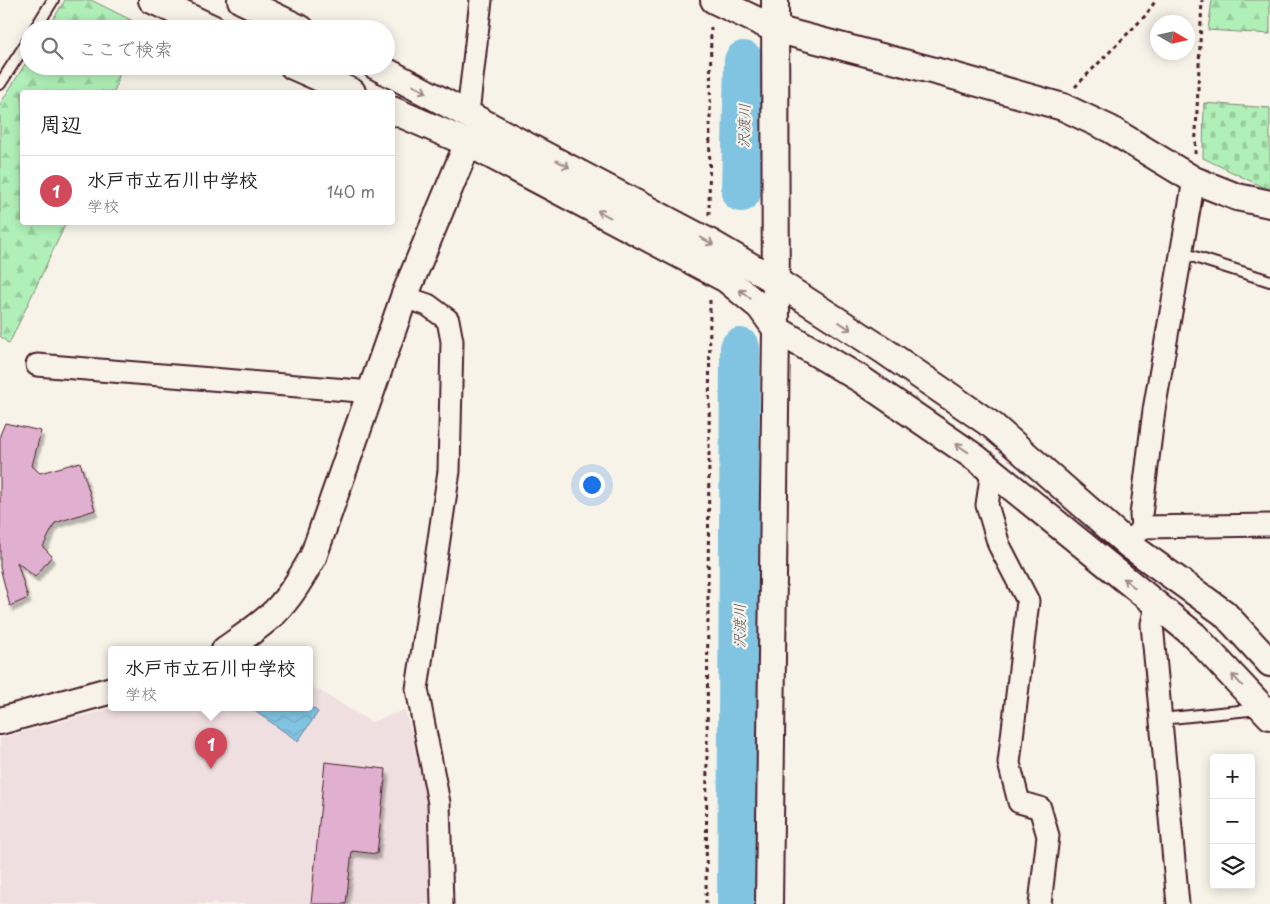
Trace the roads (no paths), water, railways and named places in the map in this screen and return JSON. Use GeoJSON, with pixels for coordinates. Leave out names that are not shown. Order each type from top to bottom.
{"type":"FeatureCollection","features":[{"type":"Feature","properties":{"kind":"street"},"geometry":{"type":"LineString","coordinates":[[152,0],[195,20]]}},
{"type":"Feature","properties":{"kind":"street"},"geometry":{"type":"LineString","coordinates":[[241,0],[282,20]]}},
{"type":"Feature","properties":{"kind":"street"},"geometry":{"type":"LineString","coordinates":[[468,113],[481,0]]}},
{"type":"Feature","properties":{"kind":"street"},"geometry":{"type":"LineString","coordinates":[[769,904],[776,328],[775,0]]}},
{"type":"Feature","properties":{"kind":"street"},"geometry":{"type":"LineString","coordinates":[[712,11],[950,74],[1063,107],[1110,129],[1194,180],[1237,197],[1270,204]]}},
{"type":"Feature","properties":{"kind":"street"},"geometry":{"type":"LineString","coordinates":[[313,75],[347,90]]}},
{"type":"Feature","properties":{"kind":"street"},"geometry":{"type":"LineString","coordinates":[[394,75],[709,242],[776,280],[883,350],[993,426],[1135,536],[1224,613],[1270,663]]}},
{"type":"Feature","properties":{"kind":"street"},"geometry":{"type":"LineString","coordinates":[[395,111],[468,143],[726,279],[760,307],[776,328],[862,380],[976,458],[1194,635],[1267,712]]}},
{"type":"Feature","properties":{"kind":"street"},"geometry":{"type":"LineString","coordinates":[[231,646],[250,634],[276,611],[295,587],[314,557],[404,298],[468,143]]}},
{"type":"Feature","properties":{"kind":"street"},"geometry":{"type":"LineString","coordinates":[[1135,536],[1142,515],[1154,410],[1194,180]]}},
{"type":"Feature","properties":{"kind":"street"},"geometry":{"type":"LineString","coordinates":[[404,298],[428,306],[448,320],[452,341],[449,471],[417,689],[439,803],[442,904]]}},
{"type":"Feature","properties":{"kind":"street"},"geometry":{"type":"LineString","coordinates":[[37,365],[372,392]]}},
{"type":"Feature","properties":{"kind":"street"},"geometry":{"type":"LineString","coordinates":[[992,471],[987,506],[999,545],[1028,601],[1009,762],[1019,802],[1040,808],[1048,836],[1040,904]]}},
{"type":"Feature","properties":{"kind":"street"},"geometry":{"type":"LineString","coordinates":[[1135,536],[1270,525]]}},
{"type":"Feature","properties":{"kind":"street"},"geometry":{"type":"LineString","coordinates":[[1156,605],[1152,624],[1178,904]]}},
{"type":"Feature","properties":{"kind":"street"},"geometry":{"type":"LineString","coordinates":[[0,721],[108,691]]}},
{"type":"Feature","properties":{"kind":"lane"},"geometry":{"type":"LineString","coordinates":[[41,20],[53,0]]}},
{"type":"Feature","properties":{"kind":"lane"},"geometry":{"type":"LineString","coordinates":[[0,84],[20,53]]}},
{"type":"Feature","properties":{"kind":"lane"},"geometry":{"type":"LineString","coordinates":[[1182,253],[1270,281]]}},
{"type":"Feature","properties":{"kind":"lane"},"geometry":{"type":"LineString","coordinates":[[1161,719],[1267,712]]}},
{"type":"Feature","properties":{"kind":"water"},"geometry":{"type":"Polygon","coordinates":[[[313,708],[318,712],[298,741],[254,711],[313,711],[313,708]]]}},
{"type":"Feature","properties":{"kind":"waterway","name":"沢渡川"},"geometry":{"type":"LineString","coordinates":[[741,192],[744,61]]}},
{"type":"Feature","properties":{"kind":"waterway","name":"沢渡川"},"geometry":{"type":"LineString","coordinates":[[737,904],[740,348]]}},
{"type":"Feature","properties":{"kind":"place","name":"水戸市立石川中学校"},"geometry":{"type":"Point","coordinates":[211,769]}}]}
